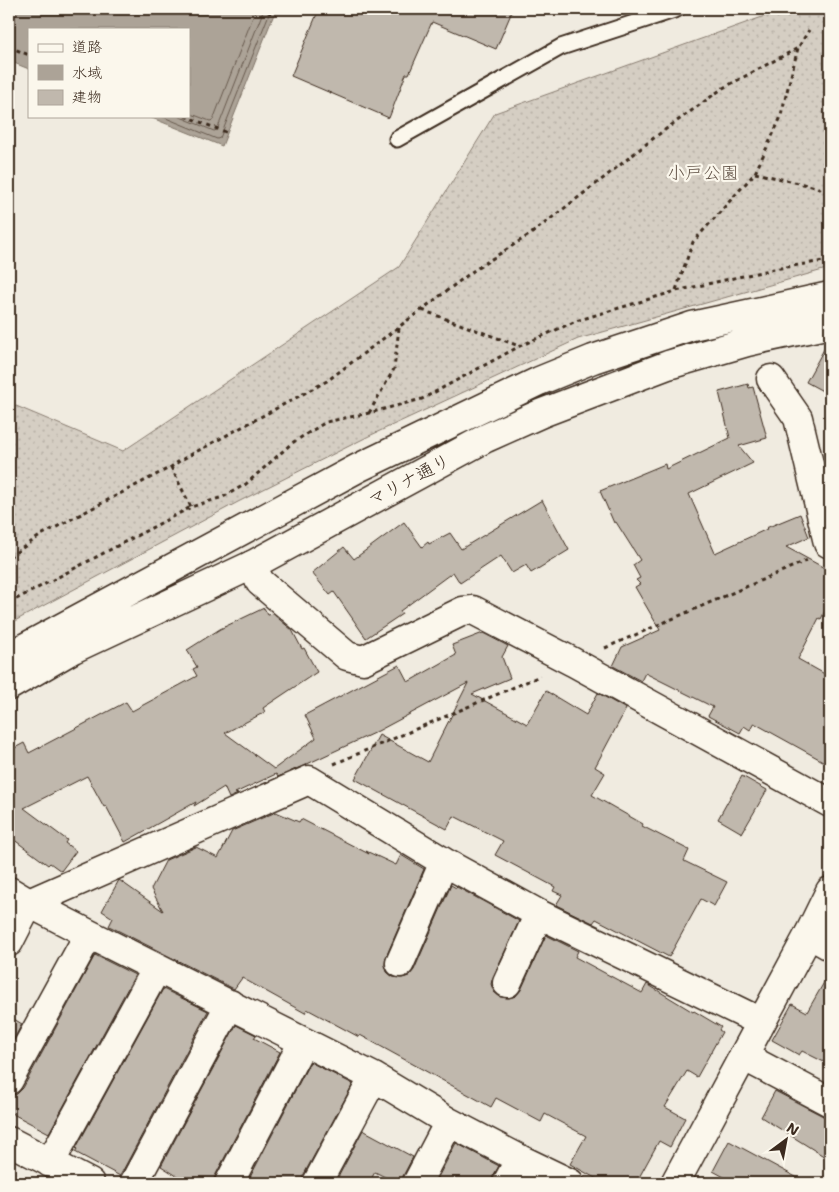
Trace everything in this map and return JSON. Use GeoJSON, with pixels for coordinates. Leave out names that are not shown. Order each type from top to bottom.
{"type":"FeatureCollection","features":[{"type":"Feature","properties":{"kind":"street","name":"マリナ通り"},"geometry":{"type":"LineString","coordinates":[[9,656],[358,468],[539,381],[593,359],[692,326],[830,296]]}},
{"type":"Feature","properties":{"kind":"street","name":"マリナ通り"},"geometry":{"type":"LineString","coordinates":[[9,686],[73,649],[252,565],[486,438],[668,365],[747,342],[830,324]]}},
{"type":"Feature","properties":{"kind":"street"},"geometry":{"type":"LineString","coordinates":[[772,379],[798,418],[830,544]]}},
{"type":"Feature","properties":{"kind":"street"},"geometry":{"type":"LineString","coordinates":[[252,565],[260,582],[347,656],[363,660],[463,611],[473,610],[573,662],[830,803]]}},
{"type":"Feature","properties":{"kind":"street"},"geometry":{"type":"LineString","coordinates":[[19,897],[309,780],[444,862],[539,914],[761,1022]]}},
{"type":"Feature","properties":{"kind":"street"},"geometry":{"type":"LineString","coordinates":[[400,963],[444,862]]}},
{"type":"Feature","properties":{"kind":"street"},"geometry":{"type":"LineString","coordinates":[[682,1181],[761,1022],[820,940],[830,891]]}},
{"type":"Feature","properties":{"kind":"street"},"geometry":{"type":"LineString","coordinates":[[19,897],[374,1077],[449,1122],[570,1183]]}},
{"type":"Feature","properties":{"kind":"street"},"geometry":{"type":"LineString","coordinates":[[9,942],[19,897]]}},
{"type":"Feature","properties":{"kind":"street"},"geometry":{"type":"LineString","coordinates":[[508,984],[539,914]]}},
{"type":"Feature","properties":{"kind":"street"},"geometry":{"type":"LineString","coordinates":[[9,1080],[89,934]]}},
{"type":"Feature","properties":{"kind":"street"},"geometry":{"type":"LineString","coordinates":[[50,1163],[156,968]]}},
{"type":"Feature","properties":{"kind":"street"},"geometry":{"type":"LineString","coordinates":[[134,1183],[230,1004]]}},
{"type":"Feature","properties":{"kind":"street"},"geometry":{"type":"LineString","coordinates":[[229,1183],[303,1042]]}},
{"type":"Feature","properties":{"kind":"street"},"geometry":{"type":"LineString","coordinates":[[743,1056],[830,1102]]}},
{"type":"Feature","properties":{"kind":"street"},"geometry":{"type":"LineString","coordinates":[[317,1183],[374,1077]]}},
{"type":"Feature","properties":{"kind":"street"},"geometry":{"type":"LineString","coordinates":[[417,1183],[449,1122]]}},
{"type":"Feature","properties":{"kind":"street"},"geometry":{"type":"LineString","coordinates":[[9,1141],[90,1183]]}},
{"type":"Feature","properties":{"kind":"street"},"geometry":{"type":"LineString","coordinates":[[507,1183],[520,1159]]}},
{"type":"Feature","properties":{"kind":"lane"},"geometry":{"type":"LineString","coordinates":[[398,139],[561,47],[677,9]]}},
{"type":"Feature","properties":{"kind":"path"},"geometry":{"type":"LineString","coordinates":[[260,9],[274,14]]}},
{"type":"Feature","properties":{"kind":"path"},"geometry":{"type":"LineString","coordinates":[[676,291],[693,242],[755,173],[780,119],[798,48],[809,30]]}},
{"type":"Feature","properties":{"kind":"path"},"geometry":{"type":"LineString","coordinates":[[9,48],[28,55]]}},
{"type":"Feature","properties":{"kind":"path"},"geometry":{"type":"LineString","coordinates":[[9,557],[43,534],[171,467],[327,381],[473,272],[532,233],[655,137],[723,88],[798,48]]}},
{"type":"Feature","properties":{"kind":"path"},"geometry":{"type":"LineString","coordinates":[[190,118],[228,133]]}},
{"type":"Feature","properties":{"kind":"path"},"geometry":{"type":"LineString","coordinates":[[755,173],[816,187],[830,194]]}},
{"type":"Feature","properties":{"kind":"path"},"geometry":{"type":"LineString","coordinates":[[9,603],[191,507],[223,497],[246,484],[292,443],[326,422],[369,414],[422,399],[520,346],[576,322],[676,291],[774,269],[830,260]]}},
{"type":"Feature","properties":{"kind":"path"},"geometry":{"type":"LineString","coordinates":[[421,310],[520,346]]}},
{"type":"Feature","properties":{"kind":"path"},"geometry":{"type":"LineString","coordinates":[[369,414],[394,369],[400,327]]}},
{"type":"Feature","properties":{"kind":"path"},"geometry":{"type":"LineString","coordinates":[[171,467],[191,507]]}},
{"type":"Feature","properties":{"kind":"green space","name":"小戸公園"},"geometry":{"type":"Polygon","coordinates":[[[768,9],[830,9],[830,268],[578,339],[369,436],[238,502],[9,624],[9,403],[123,451],[399,267],[495,113],[765,16],[768,9]]]}},
{"type":"Feature","properties":{"kind":"water"},"geometry":{"type":"Polygon","coordinates":[[[9,9],[276,9],[222,146],[152,118],[190,118],[190,28],[28,28],[28,69],[9,61],[9,9]]]}},
{"type":"Feature","properties":{"kind":"building"},"geometry":{"type":"Polygon","coordinates":[[[319,9],[513,9],[496,49],[432,22],[409,74],[406,74],[389,118],[291,76],[319,9]]]}},
{"type":"Feature","properties":{"kind":"building"},"geometry":{"type":"Polygon","coordinates":[[[830,340],[830,395],[806,382],[830,340]]]}},
{"type":"Feature","properties":{"kind":"building"},"geometry":{"type":"Polygon","coordinates":[[[748,384],[749,388],[753,387],[767,438],[739,446],[753,463],[689,494],[715,553],[800,514],[809,537],[786,547],[830,571],[830,601],[798,659],[830,677],[830,765],[754,723],[750,730],[744,726],[740,733],[708,716],[713,707],[645,673],[641,681],[613,666],[622,647],[660,630],[635,587],[640,584],[636,580],[640,578],[633,565],[640,560],[616,522],[614,523],[600,491],[665,464],[666,469],[730,438],[719,392],[748,384]]]}},
{"type":"Feature","properties":{"kind":"building"},"geometry":{"type":"Polygon","coordinates":[[[542,500],[569,550],[531,573],[526,565],[512,573],[501,556],[460,583],[453,572],[400,611],[402,614],[366,638],[334,592],[330,595],[312,573],[344,547],[354,559],[404,522],[422,547],[428,542],[429,544],[450,533],[461,549],[542,500]]]}},
{"type":"Feature","properties":{"kind":"building"},"geometry":{"type":"Polygon","coordinates":[[[264,608],[268,615],[273,614],[292,630],[317,672],[263,708],[265,712],[225,733],[274,769],[316,738],[305,715],[399,665],[408,682],[456,655],[452,645],[483,633],[508,646],[502,657],[510,678],[472,694],[527,724],[546,691],[586,715],[598,693],[626,709],[595,767],[605,773],[592,795],[643,824],[642,826],[689,850],[684,861],[727,882],[714,906],[701,899],[669,957],[596,919],[593,923],[556,905],[562,895],[553,891],[555,887],[495,855],[503,841],[454,816],[447,829],[355,779],[379,735],[428,762],[468,683],[378,731],[278,777],[276,774],[235,793],[238,794],[229,798],[224,787],[194,806],[196,802],[125,842],[87,776],[24,808],[67,840],[65,843],[76,851],[61,871],[50,863],[48,865],[9,836],[9,796],[11,798],[14,794],[9,785],[9,751],[24,743],[29,753],[126,702],[132,711],[197,676],[193,669],[197,667],[187,650],[220,629],[264,608]]]}},
{"type":"Feature","properties":{"kind":"building"},"geometry":{"type":"Polygon","coordinates":[[[742,776],[767,790],[742,833],[718,819],[742,776]]]}},
{"type":"Feature","properties":{"kind":"building"},"geometry":{"type":"Polygon","coordinates":[[[276,812],[299,822],[301,819],[369,854],[366,851],[396,865],[401,855],[424,869],[386,957],[385,965],[387,972],[393,977],[402,978],[409,976],[414,970],[451,885],[519,921],[491,984],[494,992],[500,997],[509,998],[516,996],[521,990],[546,935],[578,951],[575,957],[642,993],[647,984],[721,1027],[719,1030],[722,1032],[697,1077],[687,1071],[665,1107],[685,1118],[670,1147],[659,1141],[636,1183],[604,1183],[570,1164],[586,1136],[545,1114],[541,1122],[496,1098],[491,1107],[360,1035],[359,1037],[307,1009],[305,1013],[242,978],[234,989],[109,926],[113,918],[102,911],[119,880],[163,911],[151,889],[166,860],[196,847],[218,858],[232,831],[276,812]]]}},
{"type":"Feature","properties":{"kind":"building"},"geometry":{"type":"Polygon","coordinates":[[[95,955],[135,975],[49,1133],[9,1112],[9,1096],[17,1094],[23,1088],[95,955]]]}},
{"type":"Feature","properties":{"kind":"building"},"geometry":{"type":"Polygon","coordinates":[[[830,972],[830,1065],[802,1051],[799,1055],[772,1040],[792,1004],[807,1012],[830,972]]]}},
{"type":"Feature","properties":{"kind":"building"},"geometry":{"type":"Polygon","coordinates":[[[163,989],[208,1011],[120,1176],[75,1152],[163,989]]]}},
{"type":"Feature","properties":{"kind":"building"},"geometry":{"type":"Polygon","coordinates":[[[9,1016],[22,1024],[9,1048],[9,1016]]]}},
{"type":"Feature","properties":{"kind":"building"},"geometry":{"type":"Polygon","coordinates":[[[236,1025],[256,1035],[254,1038],[280,1052],[213,1183],[188,1183],[161,1166],[236,1025]]]}},
{"type":"Feature","properties":{"kind":"building"},"geometry":{"type":"Polygon","coordinates":[[[310,1062],[353,1084],[301,1183],[247,1183],[310,1062]]]}},
{"type":"Feature","properties":{"kind":"building"},"geometry":{"type":"Polygon","coordinates":[[[775,1091],[830,1118],[830,1160],[761,1117],[775,1091]]]}},
{"type":"Feature","properties":{"kind":"building"},"geometry":{"type":"Polygon","coordinates":[[[363,1130],[413,1157],[401,1183],[397,1183],[375,1172],[369,1183],[335,1183],[363,1130]]]}},
{"type":"Feature","properties":{"kind":"building"},"geometry":{"type":"Polygon","coordinates":[[[729,1141],[807,1183],[735,1183],[713,1171],[729,1141]]]}},
{"type":"Feature","properties":{"kind":"building"},"geometry":{"type":"Polygon","coordinates":[[[456,1143],[499,1166],[491,1183],[435,1183],[456,1143]]]}}]}
